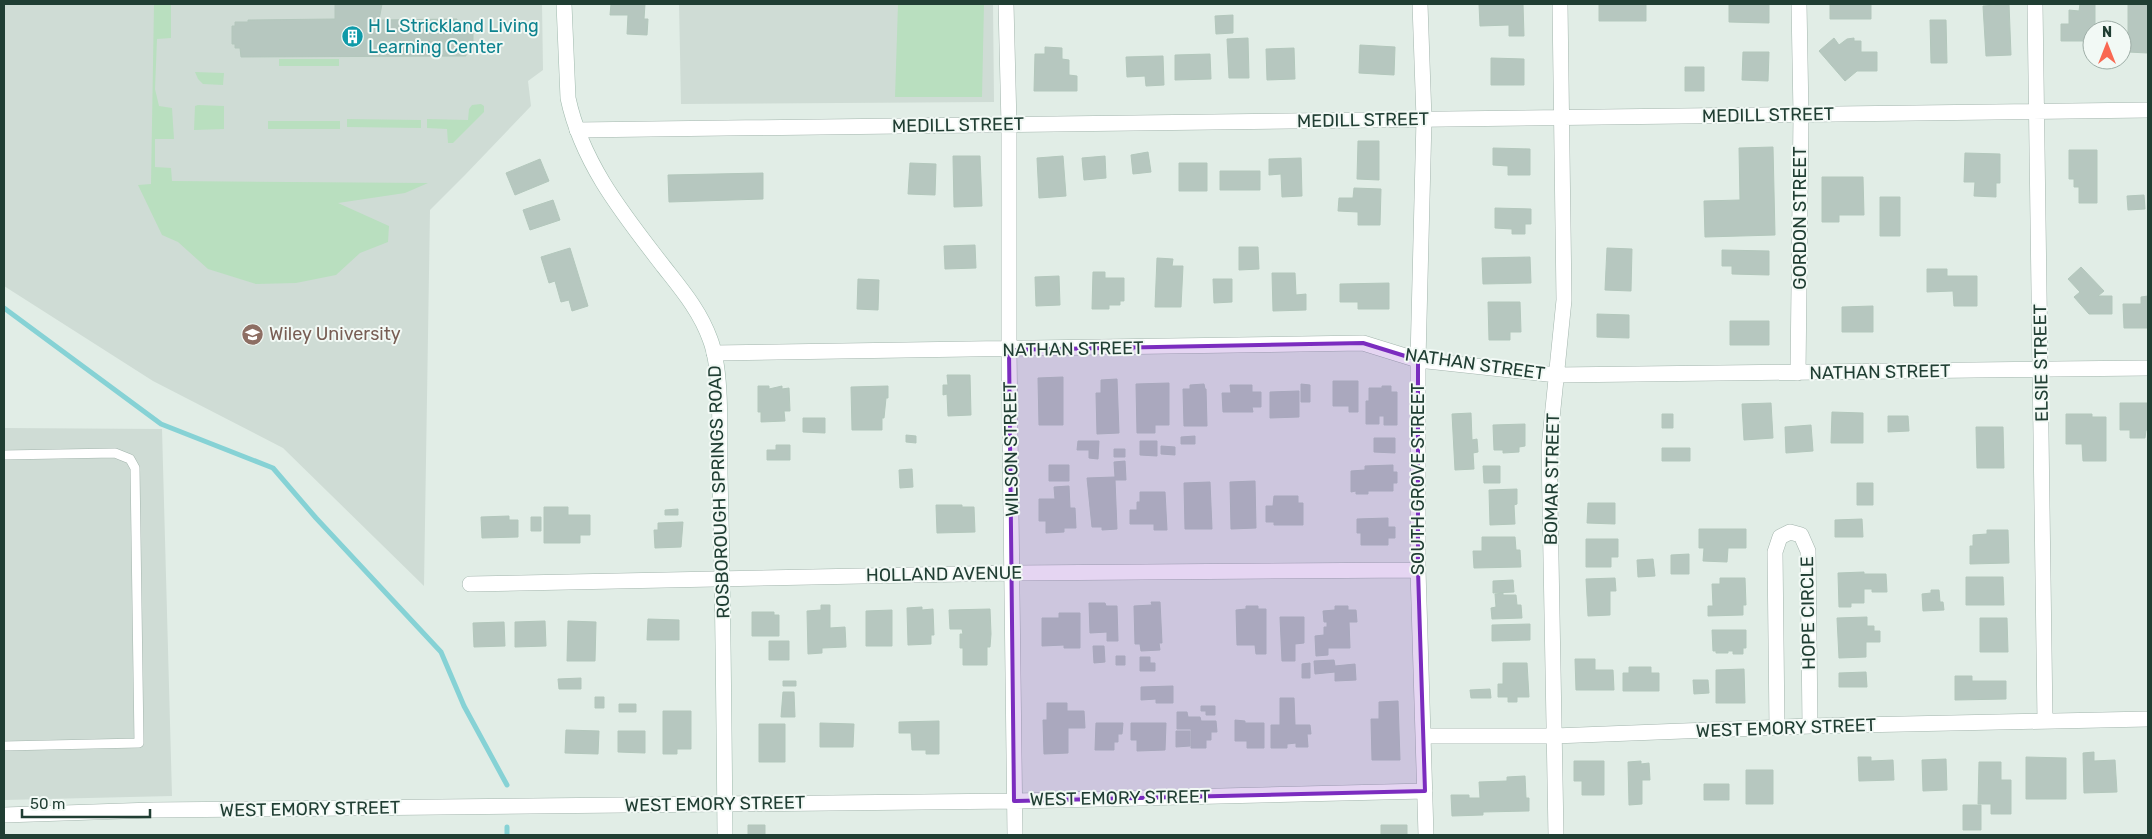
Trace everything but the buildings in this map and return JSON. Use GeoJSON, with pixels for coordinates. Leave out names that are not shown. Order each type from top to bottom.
{"type":"FeatureCollection","features":[{"type":"Feature","properties":{"kind":"street","name":"ROSBOROUGH SPRINGS ROAD"},"geometry":{"type":"LineString","coordinates":[[564,4],[566,79],[571,112],[577,130],[594,169],[610,196],[698,312],[711,340],[714,353],[718,390],[723,579],[725,835]]}},
{"type":"Feature","properties":{"kind":"street","name":"WILSON STREET"},"geometry":{"type":"LineString","coordinates":[[1006,4],[1009,124],[1009,350],[1015,835]]}},
{"type":"Feature","properties":{"kind":"street","name":"SOUTH GROVE STREET"},"geometry":{"type":"LineString","coordinates":[[1420,4],[1424,119],[1418,360],[1418,570],[1426,835]]}},
{"type":"Feature","properties":{"kind":"street","name":"BOMAR STREET"},"geometry":{"type":"LineString","coordinates":[[1556,835],[1549,448],[1564,300],[1560,4]]}},
{"type":"Feature","properties":{"kind":"street","name":"GORDON STREET"},"geometry":{"type":"LineString","coordinates":[[1798,373],[1801,115],[1799,4]]}},
{"type":"Feature","properties":{"kind":"street","name":"ELSIE STREET"},"geometry":{"type":"LineString","coordinates":[[2035,4],[2045,721]]}},
{"type":"Feature","properties":{"kind":"street","name":"MEDILL STREET"},"geometry":{"type":"LineString","coordinates":[[577,130],[2148,110]]}},
{"type":"Feature","properties":{"kind":"street","name":"NATHAN STREET"},"geometry":{"type":"LineString","coordinates":[[714,353],[1009,350],[1363,343],[1418,360],[1557,375],[2148,368]]}},
{"type":"Feature","properties":{"kind":"street","name":"HOPE CIRCLE"},"geometry":{"type":"LineString","coordinates":[[1777,728],[1775,552],[1780,537],[1790,532],[1801,535],[1806,542],[1808,551],[1810,726]]}},
{"type":"Feature","properties":{"kind":"street","name":"HOLLAND AVENUE"},"geometry":{"type":"LineString","coordinates":[[470,584],[1012,573],[1418,570]]}},
{"type":"Feature","properties":{"kind":"street","name":"WEST EMORY STREET"},"geometry":{"type":"LineString","coordinates":[[1424,736],[1554,736],[1810,726],[2148,720]]}},
{"type":"Feature","properties":{"kind":"street","name":"WEST EMORY STREET"},"geometry":{"type":"LineString","coordinates":[[4,814],[153,810],[1014,801],[1425,791]]}},
{"type":"Feature","properties":{"kind":"lane"},"geometry":{"type":"LineString","coordinates":[[4,455],[115,453],[125,455],[130,459],[135,468],[139,743],[4,746]]}},
{"type":"Feature","properties":{"kind":"highlighted area"},"geometry":{"type":"Polygon","coordinates":[[[1363,343],[1418,360],[1418,570],[1425,791],[1014,801],[1009,350],[1363,343]]]}},
{"type":"Feature","properties":{"kind":"shaded area","name":"Wiley University"},"geometry":{"type":"Polygon","coordinates":[[[4,4],[542,4],[543,70],[528,81],[531,106],[430,210],[424,586],[283,448],[153,381],[4,286],[4,4]]]}},
{"type":"Feature","properties":{"kind":"shaded area"},"geometry":{"type":"Polygon","coordinates":[[[679,4],[993,4],[994,102],[681,104],[679,4]]]}},
{"type":"Feature","properties":{"kind":"shaded area"},"geometry":{"type":"Polygon","coordinates":[[[4,428],[162,429],[172,796],[4,800],[4,428]]]}},
{"type":"Feature","properties":{"kind":"green space"},"geometry":{"type":"Polygon","coordinates":[[[154,4],[171,4],[171,38],[157,39],[155,89],[159,106],[172,108],[174,139],[155,139],[155,167],[171,168],[172,181],[428,183],[405,193],[338,203],[389,226],[388,242],[360,253],[336,275],[296,283],[256,284],[208,269],[178,242],[162,235],[138,185],[151,184],[154,4]]]}},
{"type":"Feature","properties":{"kind":"green space"},"geometry":{"type":"Polygon","coordinates":[[[898,4],[984,4],[982,97],[895,97],[898,4]]]}},
{"type":"Feature","properties":{"kind":"green space"},"geometry":{"type":"Polygon","coordinates":[[[279,59],[339,59],[339,66],[279,66],[279,59]]]}},
{"type":"Feature","properties":{"kind":"green space"},"geometry":{"type":"Polygon","coordinates":[[[195,72],[224,73],[223,85],[203,84],[195,72]]]}},
{"type":"Feature","properties":{"kind":"green space"},"geometry":{"type":"Polygon","coordinates":[[[481,104],[484,106],[484,112],[453,143],[448,143],[447,129],[427,128],[427,119],[468,120],[469,109],[472,105],[481,104]]]}},
{"type":"Feature","properties":{"kind":"green space"},"geometry":{"type":"Polygon","coordinates":[[[195,106],[224,106],[224,129],[194,130],[195,106]]]}},
{"type":"Feature","properties":{"kind":"green space"},"geometry":{"type":"Polygon","coordinates":[[[347,119],[421,120],[421,128],[347,127],[347,119]]]}},
{"type":"Feature","properties":{"kind":"green space"},"geometry":{"type":"Polygon","coordinates":[[[268,121],[340,121],[340,129],[268,129],[268,121]]]}},
{"type":"Feature","properties":{"kind":"waterway"},"geometry":{"type":"LineString","coordinates":[[4,308],[161,424],[273,468],[316,518],[441,652],[464,706],[507,785]]}},
{"type":"Feature","properties":{"kind":"waterway"},"geometry":{"type":"LineString","coordinates":[[507,827],[507,835]]}},
{"type":"Feature","properties":{"kind":"place","name":"H L Strickland Living Learning Center"},"geometry":{"type":"Point","coordinates":[352,36]}},
{"type":"Feature","properties":{"kind":"place","name":"Wiley University"},"geometry":{"type":"Point","coordinates":[253,334]}}]}
